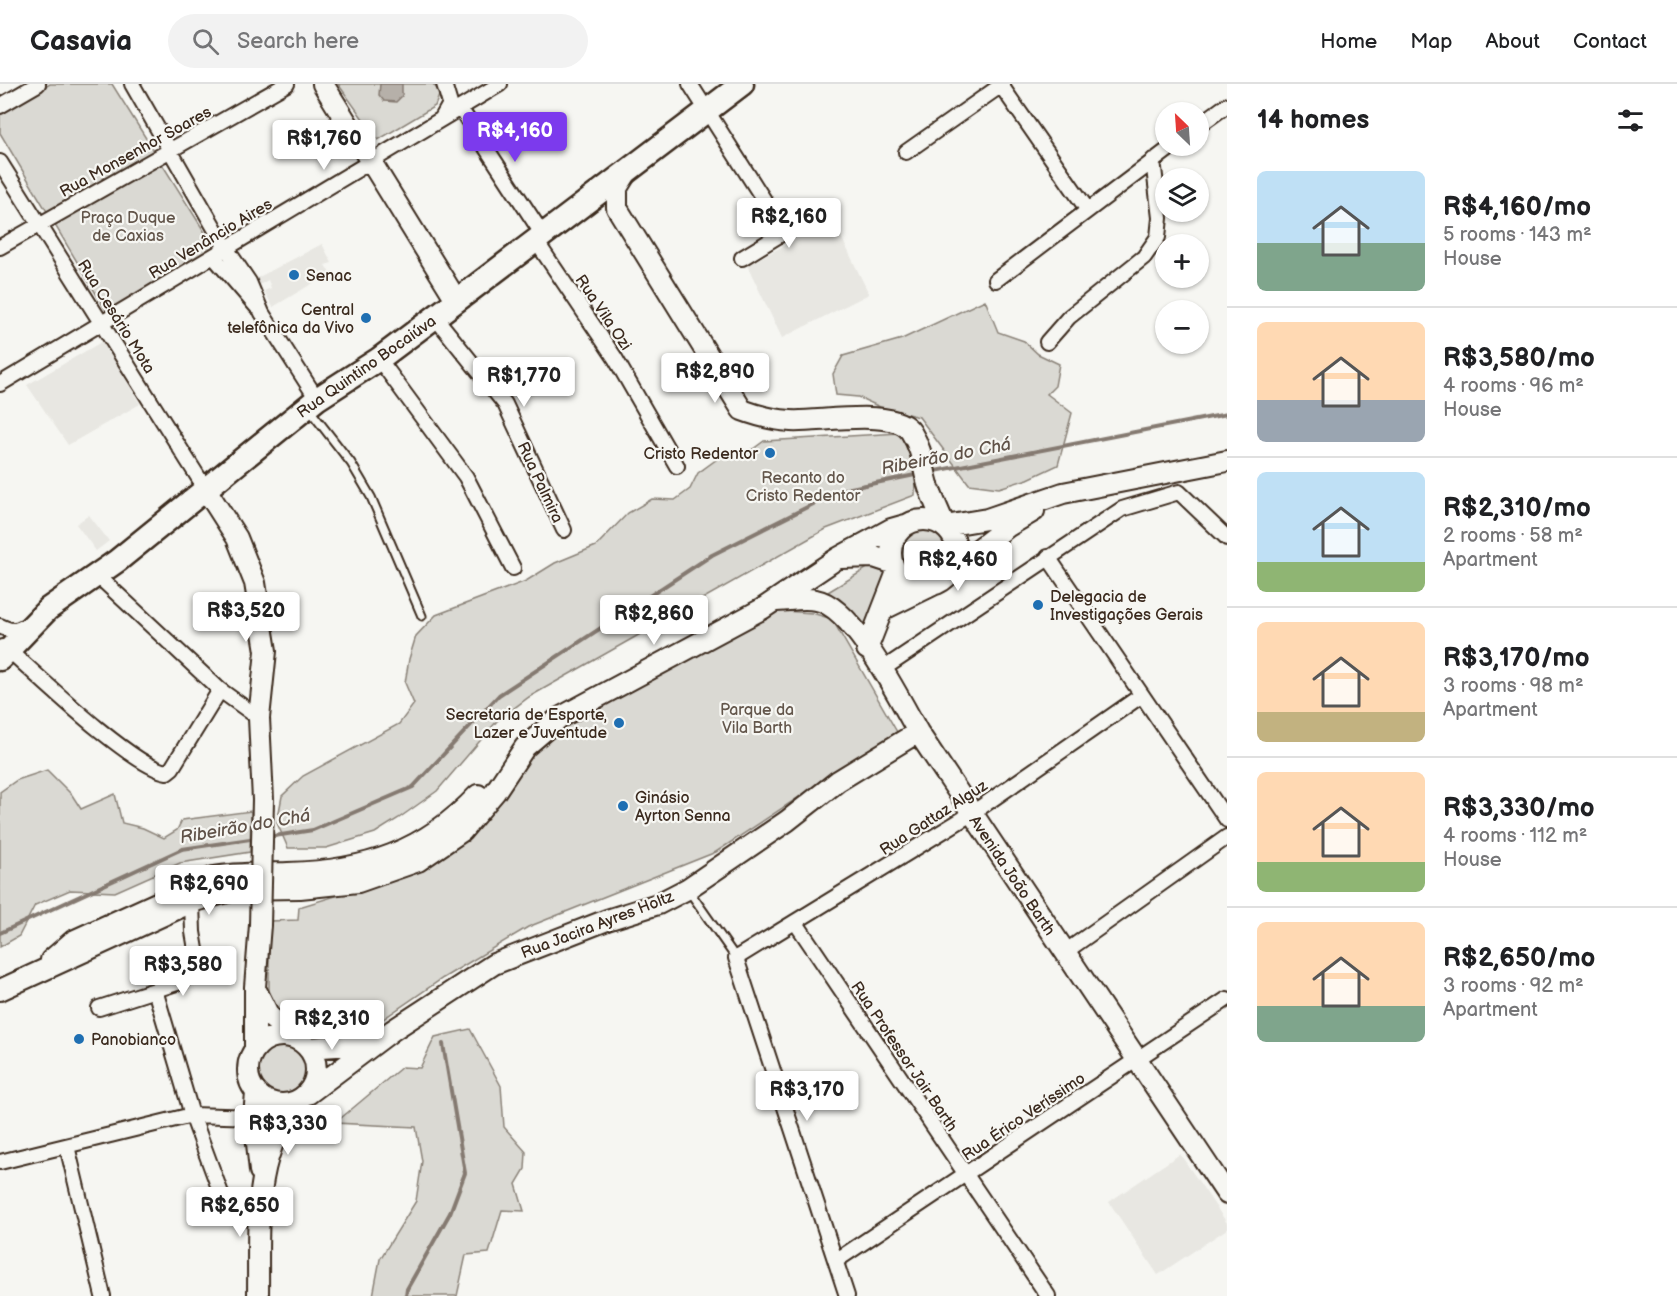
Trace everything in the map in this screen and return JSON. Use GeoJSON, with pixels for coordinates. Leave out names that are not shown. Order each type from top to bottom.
{"type":"FeatureCollection","features":[{"type":"Feature","properties":{"kind":"main road"},"geometry":{"type":"LineString","coordinates":[[323,84],[458,301]]}},
{"type":"Feature","properties":{"kind":"main road","name":"Rua Quintino Bocaiúva"},"geometry":{"type":"LineString","coordinates":[[3,652],[48,609],[97,575],[312,403],[379,359],[458,301],[742,84]]}},
{"type":"Feature","properties":{"kind":"main road"},"geometry":{"type":"LineString","coordinates":[[628,171],[617,188],[617,208],[742,410],[771,419],[794,421],[866,418],[892,420],[909,429],[924,456],[928,486],[945,526],[957,546],[957,557],[953,569]]}},
{"type":"Feature","properties":{"kind":"main road"},"geometry":{"type":"LineString","coordinates":[[590,202],[603,202],[617,208]]}},
{"type":"Feature","properties":{"kind":"main road"},"geometry":{"type":"LineString","coordinates":[[0,990],[192,903],[238,889],[300,888],[358,882],[398,870],[442,848],[462,831],[530,740],[559,718],[774,601],[838,558],[891,529],[911,523],[935,521],[945,526],[987,519],[1063,493],[1227,461]]}},
{"type":"Feature","properties":{"kind":"main road"},"geometry":{"type":"LineString","coordinates":[[867,649],[884,609],[895,567],[891,547],[895,536],[911,523],[928,486]]}},
{"type":"Feature","properties":{"kind":"main road"},"geometry":{"type":"LineString","coordinates":[[205,488],[237,538],[255,583],[266,651],[259,718],[263,800],[260,925],[255,987],[255,1049],[248,1071],[250,1083],[256,1093],[276,1104],[304,1097],[317,1074],[316,1063],[302,1043],[269,1016],[255,987]]}},
{"type":"Feature","properties":{"kind":"main road"},"geometry":{"type":"LineString","coordinates":[[884,609],[948,576],[953,569],[1007,527],[1063,493]]}},
{"type":"Feature","properties":{"kind":"main road"},"geometry":{"type":"LineString","coordinates":[[838,558],[874,557],[895,567],[909,582],[919,586],[933,585]]}},
{"type":"Feature","properties":{"kind":"main road","name":"Avenida João Barth"},"geometry":{"type":"LineString","coordinates":[[774,601],[816,600],[843,615],[883,669],[918,732],[971,814],[1227,1194]]}},
{"type":"Feature","properties":{"kind":"main road","name":"Rua Jacira Ayres Holtz"},"geometry":{"type":"LineString","coordinates":[[393,1030],[494,964],[608,920],[658,904],[687,889],[787,821],[838,781],[918,732]]}},
{"type":"Feature","properties":{"kind":"main road"},"geometry":{"type":"LineString","coordinates":[[39,971],[73,941],[214,877],[239,872],[324,872],[359,867],[387,858],[430,838],[464,810],[484,788],[508,770]]}},
{"type":"Feature","properties":{"kind":"main road"},"geometry":{"type":"LineString","coordinates":[[255,1049],[274,1036],[302,1043],[350,1045],[393,1030]]}},
{"type":"Feature","properties":{"kind":"main road"},"geometry":{"type":"LineString","coordinates":[[262,1182],[272,1143],[283,1118],[304,1097],[393,1030]]}},
{"type":"Feature","properties":{"kind":"main road"},"geometry":{"type":"LineString","coordinates":[[256,1093],[254,1116],[262,1182],[258,1296]]}},
{"type":"Feature","properties":{"kind":"street"},"geometry":{"type":"LineString","coordinates":[[0,106],[38,84]]}},
{"type":"Feature","properties":{"kind":"street"},"geometry":{"type":"LineString","coordinates":[[132,84],[226,248],[249,282],[262,312],[312,403]]}},
{"type":"Feature","properties":{"kind":"street","name":"Rua Monsenhor Soares"},"geometry":{"type":"LineString","coordinates":[[0,248],[39,223],[287,84]]}},
{"type":"Feature","properties":{"kind":"street","name":"Rua Venâncio Aires"},"geometry":{"type":"LineString","coordinates":[[0,384],[500,84]]}},
{"type":"Feature","properties":{"kind":"street"},"geometry":{"type":"LineString","coordinates":[[690,84],[785,233]]}},
{"type":"Feature","properties":{"kind":"street"},"geometry":{"type":"LineString","coordinates":[[906,152],[1001,85],[1087,209]]}},
{"type":"Feature","properties":{"kind":"street"},"geometry":{"type":"LineString","coordinates":[[438,121],[450,104],[446,86]]}},
{"type":"Feature","properties":{"kind":"street"},"geometry":{"type":"LineString","coordinates":[[1209,118],[1227,105]]}},
{"type":"Feature","properties":{"kind":"street","name":"Rua Vila Ozi"},"geometry":{"type":"LineString","coordinates":[[460,108],[615,358],[677,466]]}},
{"type":"Feature","properties":{"kind":"street"},"geometry":{"type":"LineString","coordinates":[[996,280],[1159,156]]}},
{"type":"Feature","properties":{"kind":"street"},"geometry":{"type":"LineString","coordinates":[[1047,342],[1069,317],[1144,257],[1158,237],[1160,218],[1153,160]]}},
{"type":"Feature","properties":{"kind":"street","name":"Rua Cesário Mota"},"geometry":{"type":"LineString","coordinates":[[0,162],[103,322],[205,488]]}},
{"type":"Feature","properties":{"kind":"street"},"geometry":{"type":"LineString","coordinates":[[741,258],[819,211]]}},
{"type":"Feature","properties":{"kind":"street"},"geometry":{"type":"LineString","coordinates":[[213,256],[262,312]]}},
{"type":"Feature","properties":{"kind":"street","name":"Rua Palmira"},"geometry":{"type":"LineString","coordinates":[[435,317],[505,404],[564,530]]}},
{"type":"Feature","properties":{"kind":"street"},"geometry":{"type":"LineString","coordinates":[[379,359],[466,477],[513,568]]}},
{"type":"Feature","properties":{"kind":"street"},"geometry":{"type":"LineString","coordinates":[[883,669],[1122,509],[1179,492],[1227,538]]}},
{"type":"Feature","properties":{"kind":"street"},"geometry":{"type":"LineString","coordinates":[[1048,557],[1227,820]]}},
{"type":"Feature","properties":{"kind":"street"},"geometry":{"type":"LineString","coordinates":[[97,575],[220,690],[259,718]]}},
{"type":"Feature","properties":{"kind":"street"},"geometry":{"type":"LineString","coordinates":[[0,626],[9,630],[20,630],[48,609]]}},
{"type":"Feature","properties":{"kind":"street"},"geometry":{"type":"LineString","coordinates":[[3,652],[140,761],[167,772],[220,690]]}},
{"type":"Feature","properties":{"kind":"street","name":"Rua Gattaz Alguz"},"geometry":{"type":"LineString","coordinates":[[736,958],[971,814],[1142,695]]}},
{"type":"Feature","properties":{"kind":"street"},"geometry":{"type":"LineString","coordinates":[[1065,952],[1227,837]]}},
{"type":"Feature","properties":{"kind":"street"},"geometry":{"type":"LineString","coordinates":[[99,1008],[183,981],[194,969],[198,961],[193,932],[192,903]]}},
{"type":"Feature","properties":{"kind":"street"},"geometry":{"type":"LineString","coordinates":[[166,913],[185,920],[193,932]]}},
{"type":"Feature","properties":{"kind":"street","name":"Rua Professor Jair Barth"},"geometry":{"type":"LineString","coordinates":[[796,923],[1048,1296]]}},
{"type":"Feature","properties":{"kind":"street"},"geometry":{"type":"LineString","coordinates":[[736,958],[847,1296]]}},
{"type":"Feature","properties":{"kind":"street"},"geometry":{"type":"LineString","coordinates":[[155,990],[192,1115],[229,1215]]}},
{"type":"Feature","properties":{"kind":"street","name":"Rua Érico Veríssimo"},"geometry":{"type":"LineString","coordinates":[[837,1260],[1227,999]]}},
{"type":"Feature","properties":{"kind":"street"},"geometry":{"type":"LineString","coordinates":[[0,1162],[192,1115],[283,1118]]}},
{"type":"Feature","properties":{"kind":"street"},"geometry":{"type":"LineString","coordinates":[[67,1146],[103,1296]]}},
{"type":"Feature","properties":{"kind":"lane"},"geometry":{"type":"LineString","coordinates":[[312,403],[371,497],[422,616]]}},
{"type":"Feature","properties":{"kind":"lane"},"geometry":{"type":"LineString","coordinates":[[687,889],[736,958]]}},
{"type":"Feature","properties":{"kind":"shaded area"},"geometry":{"type":"Polygon","coordinates":[[[380,84],[402,84],[402,96],[396,102],[384,101],[379,95],[380,84]]]}},
{"type":"Feature","properties":{"kind":"shaded area"},"geometry":{"type":"Polygon","coordinates":[[[833,220],[869,294],[782,338],[747,265],[833,220]]]}},
{"type":"Feature","properties":{"kind":"shaded area","name":"Senac"},"geometry":{"type":"Polygon","coordinates":[[[322,244],[332,263],[325,265],[330,273],[273,307],[264,291],[271,288],[268,280],[259,285],[257,278],[322,244]]]}},
{"type":"Feature","properties":{"kind":"shaded area"},"geometry":{"type":"Polygon","coordinates":[[[103,341],[140,404],[68,445],[27,385],[103,341]]]}},
{"type":"Feature","properties":{"kind":"shaded area"},"geometry":{"type":"Polygon","coordinates":[[[89,515],[109,541],[96,551],[76,524],[89,515]]]}},
{"type":"Feature","properties":{"kind":"shaded area"},"geometry":{"type":"Polygon","coordinates":[[[1180,1154],[1227,1223],[1227,1229],[1158,1275],[1109,1202],[1180,1154]]]}},
{"type":"Feature","properties":{"kind":"green space","name":"Praça Duque de Caxias"},"geometry":{"type":"Polygon","coordinates":[[[50,84],[112,84],[214,247],[107,312],[0,133],[0,114],[50,84]]]}},
{"type":"Feature","properties":{"kind":"green space"},"geometry":{"type":"Polygon","coordinates":[[[338,84],[433,84],[440,93],[435,106],[378,140],[338,84]]]}},
{"type":"Feature","properties":{"kind":"green space"},"geometry":{"type":"Polygon","coordinates":[[[985,300],[998,332],[1024,341],[1038,354],[1059,364],[1055,386],[1047,394],[1072,413],[1058,465],[1028,479],[999,488],[969,484],[919,417],[880,407],[858,397],[836,395],[833,374],[843,356],[902,339],[985,300]]]}},
{"type":"Feature","properties":{"kind":"green space","name":"Recanto do Cristo Redentor"},"geometry":{"type":"Polygon","coordinates":[[[900,433],[910,447],[912,455],[915,470],[915,495],[826,529],[529,697],[497,721],[437,791],[375,833],[326,848],[288,848],[277,823],[282,796],[303,776],[399,724],[414,704],[405,683],[416,636],[436,615],[526,581],[555,563],[596,546],[628,513],[652,499],[675,500],[690,489],[698,473],[720,457],[753,449],[764,441],[900,433]]]}},
{"type":"Feature","properties":{"kind":"green space"},"geometry":{"type":"Polygon","coordinates":[[[919,527],[929,527],[942,534],[949,547],[949,557],[942,570],[929,577],[919,577],[910,573],[903,566],[899,557],[899,547],[903,538],[910,531],[919,527]]]}},
{"type":"Feature","properties":{"kind":"green space"},"geometry":{"type":"Polygon","coordinates":[[[874,564],[885,569],[888,575],[864,635],[823,595],[874,564]]]}},
{"type":"Feature","properties":{"kind":"green space","name":"Parque da Vila Barth"},"geometry":{"type":"Polygon","coordinates":[[[771,610],[812,613],[832,619],[897,732],[716,852],[528,927],[443,978],[373,1026],[345,1036],[315,1033],[297,1027],[280,1012],[269,994],[269,921],[298,920],[299,907],[392,879],[550,733],[771,610]]]}},
{"type":"Feature","properties":{"kind":"green space"},"geometry":{"type":"Polygon","coordinates":[[[47,770],[72,795],[81,809],[115,794],[122,823],[143,828],[164,838],[177,830],[182,820],[251,811],[250,852],[180,863],[115,892],[70,890],[35,905],[19,936],[0,947],[0,792],[17,780],[47,770]]]}},
{"type":"Feature","properties":{"kind":"green space"},"geometry":{"type":"Polygon","coordinates":[[[470,1029],[501,1086],[504,1127],[526,1152],[525,1169],[516,1184],[524,1211],[502,1210],[489,1253],[466,1255],[457,1296],[373,1296],[380,1259],[416,1201],[422,1161],[416,1127],[335,1123],[402,1067],[420,1068],[435,1037],[470,1029]]]}},
{"type":"Feature","properties":{"kind":"green space"},"geometry":{"type":"Polygon","coordinates":[[[277,1041],[289,1041],[303,1049],[311,1063],[309,1080],[303,1089],[289,1097],[277,1097],[260,1085],[255,1075],[255,1063],[267,1046],[277,1041]]]}},
{"type":"Feature","properties":{"kind":"waterway","name":"Ribeirão do Chá"},"geometry":{"type":"LineString","coordinates":[[930,472],[1227,414]]}},
{"type":"Feature","properties":{"kind":"waterway","name":"Ribeirão do Chá"},"geometry":{"type":"LineString","coordinates":[[268,837],[313,830],[413,787],[499,695],[712,555],[841,490],[920,474]]}},
{"type":"Feature","properties":{"kind":"waterway","name":"Ribeirão do Chá"},"geometry":{"type":"LineString","coordinates":[[0,933],[182,849],[257,838]]}},
{"type":"Feature","properties":{"kind":"waterway"},"geometry":{"type":"LineString","coordinates":[[406,1296],[407,1289],[450,1213],[465,1173],[443,1044]]}},
{"type":"Feature","properties":{"kind":"place","name":"Senac"},"geometry":{"type":"Point","coordinates":[294,275]}},
{"type":"Feature","properties":{"kind":"place","name":"Central telefônica da Vivo"},"geometry":{"type":"Point","coordinates":[366,318]}},
{"type":"Feature","properties":{"kind":"place","name":"Cristo Redentor"},"geometry":{"type":"Point","coordinates":[770,453]}},
{"type":"Feature","properties":{"kind":"place","name":"Delegacia de Investigações Gerais"},"geometry":{"type":"Point","coordinates":[1038,605]}},
{"type":"Feature","properties":{"kind":"place","name":"Secretaria de Esporte, Lazer e Juventude"},"geometry":{"type":"Point","coordinates":[619,723]}},
{"type":"Feature","properties":{"kind":"place","name":"Ginásio Ayrton Senna"},"geometry":{"type":"Point","coordinates":[623,806]}},
{"type":"Feature","properties":{"kind":"place","name":"Panobianco"},"geometry":{"type":"Point","coordinates":[79,1039]}}]}
